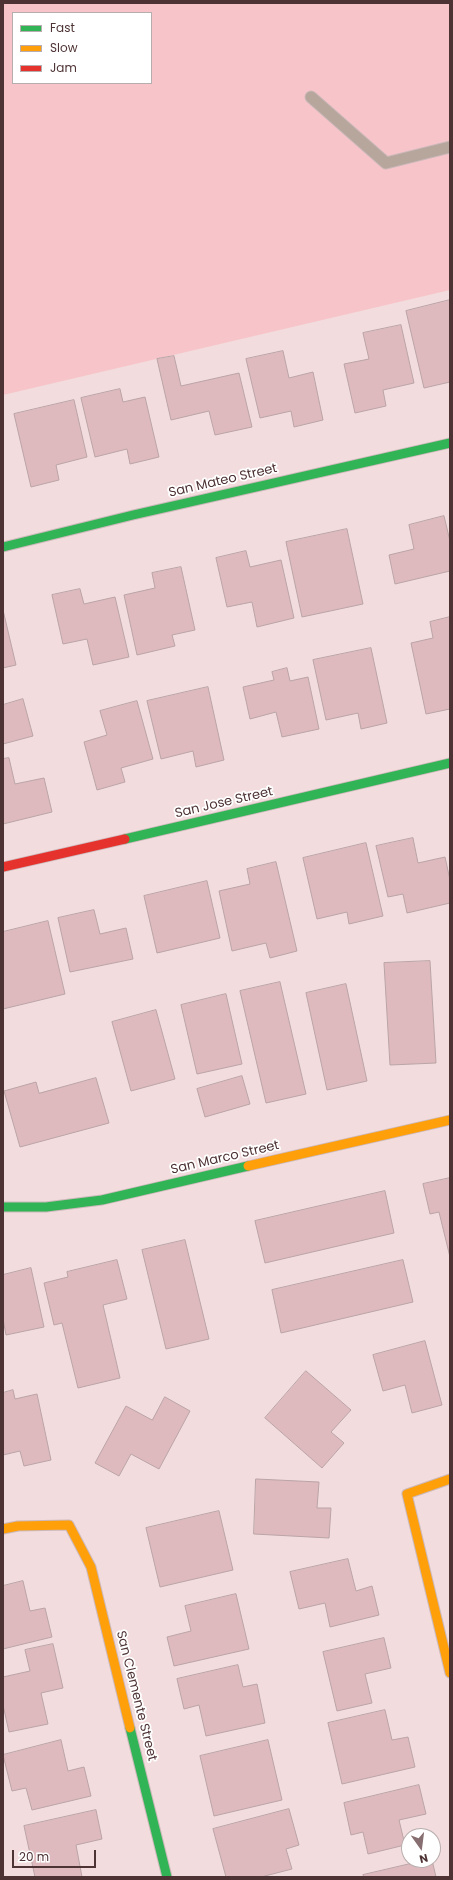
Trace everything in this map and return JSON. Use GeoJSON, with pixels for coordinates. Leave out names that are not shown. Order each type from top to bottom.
{"type":"FeatureCollection","features":[{"type":"Feature","properties":{"kind":"street","name":"San Mateo Street"},"geometry":{"type":"LineString","coordinates":[[3,547],[141,513],[450,443]]}},
{"type":"Feature","properties":{"kind":"street","name":"San Jose Street"},"geometry":{"type":"LineString","coordinates":[[3,867],[450,763]]}},
{"type":"Feature","properties":{"kind":"street","name":"San Marco Street"},"geometry":{"type":"LineString","coordinates":[[3,1207],[46,1207],[102,1200],[450,1120]]}},
{"type":"Feature","properties":{"kind":"street"},"geometry":{"type":"LineString","coordinates":[[450,1479],[407,1494],[450,1673]]}},
{"type":"Feature","properties":{"kind":"street","name":"San Clemente Street"},"geometry":{"type":"LineString","coordinates":[[3,1530],[18,1526],[69,1525],[91,1566],[167,1877]]}},
{"type":"Feature","properties":{"kind":"lane"},"geometry":{"type":"LineString","coordinates":[[311,97],[386,163],[450,147]]}},
{"type":"Feature","properties":{"kind":"shaded area"},"geometry":{"type":"Polygon","coordinates":[[[3,3],[450,3],[450,290],[3,395],[3,3]]]}},
{"type":"Feature","properties":{"kind":"building"},"geometry":{"type":"Polygon","coordinates":[[[450,300],[450,382],[424,388],[406,311],[450,300]]]}},
{"type":"Feature","properties":{"kind":"building"},"geometry":{"type":"Polygon","coordinates":[[[401,325],[414,383],[383,390],[386,406],[355,413],[344,364],[369,359],[363,333],[401,325]]]}},
{"type":"Feature","properties":{"kind":"building"},"geometry":{"type":"Polygon","coordinates":[[[283,351],[289,378],[313,372],[323,420],[294,427],[291,411],[260,418],[246,359],[283,351]]]}},
{"type":"Feature","properties":{"kind":"building"},"geometry":{"type":"Polygon","coordinates":[[[174,356],[181,386],[239,373],[252,427],[215,435],[209,411],[171,420],[157,359],[174,356]]]}},
{"type":"Feature","properties":{"kind":"building"},"geometry":{"type":"Polygon","coordinates":[[[120,389],[123,402],[145,397],[159,457],[130,464],[127,449],[95,457],[81,398],[120,389]]]}},
{"type":"Feature","properties":{"kind":"building"},"geometry":{"type":"Polygon","coordinates":[[[74,400],[87,457],[56,465],[59,480],[31,487],[14,414],[74,400]]]}},
{"type":"Feature","properties":{"kind":"building"},"geometry":{"type":"Polygon","coordinates":[[[444,516],[450,541],[450,571],[395,584],[389,555],[414,549],[409,525],[444,516]]]}},
{"type":"Feature","properties":{"kind":"building"},"geometry":{"type":"Polygon","coordinates":[[[347,529],[363,604],[302,617],[286,542],[347,529]]]}},
{"type":"Feature","properties":{"kind":"building"},"geometry":{"type":"Polygon","coordinates":[[[246,551],[250,567],[281,560],[294,618],[257,627],[252,602],[227,607],[216,558],[246,551]]]}},
{"type":"Feature","properties":{"kind":"building"},"geometry":{"type":"Polygon","coordinates":[[[181,567],[195,630],[172,635],[175,646],[137,655],[124,595],[155,588],[152,573],[181,567]]]}},
{"type":"Feature","properties":{"kind":"building"},"geometry":{"type":"Polygon","coordinates":[[[80,589],[84,604],[115,597],[129,657],[93,665],[87,639],[63,644],[52,595],[80,589]]]}},
{"type":"Feature","properties":{"kind":"building"},"geometry":{"type":"Polygon","coordinates":[[[3,610],[16,665],[3,668],[3,610]]]}},
{"type":"Feature","properties":{"kind":"building"},"geometry":{"type":"Polygon","coordinates":[[[450,617],[450,709],[426,714],[411,643],[433,638],[430,622],[450,617]]]}},
{"type":"Feature","properties":{"kind":"building"},"geometry":{"type":"Polygon","coordinates":[[[371,648],[387,723],[361,729],[358,713],[326,720],[313,660],[371,648]]]}},
{"type":"Feature","properties":{"kind":"building"},"geometry":{"type":"Polygon","coordinates":[[[287,668],[290,681],[308,677],[319,729],[282,737],[276,712],[250,719],[243,687],[274,680],[272,672],[287,668]]]}},
{"type":"Feature","properties":{"kind":"building"},"geometry":{"type":"Polygon","coordinates":[[[208,687],[224,760],[196,767],[193,751],[161,759],[147,701],[208,687]]]}},
{"type":"Feature","properties":{"kind":"building"},"geometry":{"type":"Polygon","coordinates":[[[23,699],[33,736],[3,744],[3,705],[23,699]]]}},
{"type":"Feature","properties":{"kind":"building"},"geometry":{"type":"Polygon","coordinates":[[[137,701],[153,759],[121,768],[125,782],[97,790],[84,742],[107,735],[100,711],[137,701]]]}},
{"type":"Feature","properties":{"kind":"building"},"geometry":{"type":"Polygon","coordinates":[[[9,758],[15,784],[44,778],[52,812],[3,824],[3,759],[9,758]]]}},
{"type":"Feature","properties":{"kind":"building"},"geometry":{"type":"Polygon","coordinates":[[[413,838],[418,863],[445,857],[450,880],[450,903],[407,913],[403,894],[388,897],[376,846],[413,838]]]}},
{"type":"Feature","properties":{"kind":"building"},"geometry":{"type":"Polygon","coordinates":[[[366,843],[383,916],[349,924],[347,912],[317,919],[303,858],[366,843]]]}},
{"type":"Feature","properties":{"kind":"building"},"geometry":{"type":"Polygon","coordinates":[[[276,862],[297,951],[270,958],[266,943],[232,951],[219,891],[250,884],[247,869],[276,862]]]}},
{"type":"Feature","properties":{"kind":"building"},"geometry":{"type":"Polygon","coordinates":[[[207,881],[220,938],[157,953],[144,896],[207,881]]]}},
{"type":"Feature","properties":{"kind":"building"},"geometry":{"type":"Polygon","coordinates":[[[94,910],[100,934],[126,928],[133,959],[70,972],[58,918],[94,910]]]}},
{"type":"Feature","properties":{"kind":"building"},"geometry":{"type":"Polygon","coordinates":[[[48,921],[65,994],[3,1009],[3,932],[48,921]]]}},
{"type":"Feature","properties":{"kind":"building"},"geometry":{"type":"Polygon","coordinates":[[[430,961],[436,1063],[390,1065],[384,963],[430,961]]]}},
{"type":"Feature","properties":{"kind":"building"},"geometry":{"type":"Polygon","coordinates":[[[280,982],[306,1094],[266,1103],[240,991],[280,982]]]}},
{"type":"Feature","properties":{"kind":"building"},"geometry":{"type":"Polygon","coordinates":[[[346,984],[367,1081],[327,1090],[306,993],[346,984]]]}},
{"type":"Feature","properties":{"kind":"building"},"geometry":{"type":"Polygon","coordinates":[[[226,994],[242,1064],[197,1074],[181,1005],[226,994]]]}},
{"type":"Feature","properties":{"kind":"building"},"geometry":{"type":"Polygon","coordinates":[[[156,1010],[175,1079],[131,1091],[112,1022],[156,1010]]]}},
{"type":"Feature","properties":{"kind":"building"},"geometry":{"type":"Polygon","coordinates":[[[242,1076],[250,1104],[205,1117],[197,1089],[242,1076]]]}},
{"type":"Feature","properties":{"kind":"building"},"geometry":{"type":"Polygon","coordinates":[[[96,1078],[109,1123],[20,1147],[4,1091],[36,1082],[39,1093],[96,1078]]]}},
{"type":"Feature","properties":{"kind":"building"},"geometry":{"type":"Polygon","coordinates":[[[450,1178],[450,1257],[439,1212],[430,1214],[423,1184],[450,1178]]]}},
{"type":"Feature","properties":{"kind":"building"},"geometry":{"type":"Polygon","coordinates":[[[385,1191],[394,1233],[265,1263],[255,1221],[385,1191]]]}},
{"type":"Feature","properties":{"kind":"building"},"geometry":{"type":"Polygon","coordinates":[[[185,1240],[209,1339],[166,1349],[142,1250],[185,1240]]]}},
{"type":"Feature","properties":{"kind":"building"},"geometry":{"type":"Polygon","coordinates":[[[117,1260],[127,1299],[103,1305],[120,1378],[78,1388],[62,1323],[54,1325],[44,1283],[68,1277],[67,1272],[117,1260]]]}},
{"type":"Feature","properties":{"kind":"building"},"geometry":{"type":"Polygon","coordinates":[[[403,1260],[413,1302],[281,1333],[272,1290],[403,1260]]]}},
{"type":"Feature","properties":{"kind":"building"},"geometry":{"type":"Polygon","coordinates":[[[31,1268],[44,1327],[6,1335],[3,1319],[3,1275],[31,1268]]]}},
{"type":"Feature","properties":{"kind":"building"},"geometry":{"type":"Polygon","coordinates":[[[425,1341],[442,1405],[412,1413],[405,1385],[383,1391],[373,1355],[425,1341]]]}},
{"type":"Feature","properties":{"kind":"building"},"geometry":{"type":"Polygon","coordinates":[[[306,1371],[351,1410],[331,1432],[344,1443],[322,1468],[265,1418],[306,1371]]]}},
{"type":"Feature","properties":{"kind":"building"},"geometry":{"type":"Polygon","coordinates":[[[13,1390],[15,1399],[37,1394],[51,1460],[24,1466],[20,1451],[3,1455],[3,1393],[13,1390]]]}},
{"type":"Feature","properties":{"kind":"building"},"geometry":{"type":"Polygon","coordinates":[[[165,1397],[190,1411],[159,1469],[131,1454],[119,1476],[95,1463],[126,1406],[152,1420],[165,1397]]]}},
{"type":"Feature","properties":{"kind":"building"},"geometry":{"type":"Polygon","coordinates":[[[256,1479],[319,1482],[317,1508],[331,1508],[329,1538],[254,1534],[256,1479]]]}},
{"type":"Feature","properties":{"kind":"building"},"geometry":{"type":"Polygon","coordinates":[[[219,1511],[233,1570],[160,1587],[146,1528],[219,1511]]]}},
{"type":"Feature","properties":{"kind":"building"},"geometry":{"type":"Polygon","coordinates":[[[348,1559],[356,1591],[372,1586],[379,1615],[330,1627],[325,1603],[299,1609],[290,1572],[348,1559]]]}},
{"type":"Feature","properties":{"kind":"building"},"geometry":{"type":"Polygon","coordinates":[[[23,1581],[30,1611],[45,1608],[52,1637],[3,1649],[3,1586],[23,1581]]]}},
{"type":"Feature","properties":{"kind":"building"},"geometry":{"type":"Polygon","coordinates":[[[236,1594],[249,1649],[174,1666],[167,1637],[191,1631],[185,1606],[236,1594]]]}},
{"type":"Feature","properties":{"kind":"building"},"geometry":{"type":"Polygon","coordinates":[[[384,1638],[391,1668],[365,1674],[372,1703],[337,1711],[323,1652],[384,1638]]]}},
{"type":"Feature","properties":{"kind":"building"},"geometry":{"type":"Polygon","coordinates":[[[53,1644],[63,1688],[41,1693],[48,1724],[9,1732],[3,1705],[3,1677],[30,1671],[25,1650],[53,1644]]]}},
{"type":"Feature","properties":{"kind":"building"},"geometry":{"type":"Polygon","coordinates":[[[238,1665],[243,1687],[257,1684],[265,1723],[206,1736],[199,1705],[184,1709],[177,1679],[238,1665]]]}},
{"type":"Feature","properties":{"kind":"building"},"geometry":{"type":"Polygon","coordinates":[[[385,1710],[392,1740],[408,1737],[415,1767],[342,1784],[328,1723],[385,1710]]]}},
{"type":"Feature","properties":{"kind":"building"},"geometry":{"type":"Polygon","coordinates":[[[61,1740],[68,1771],[84,1767],[91,1796],[32,1810],[26,1788],[12,1791],[3,1755],[61,1740]]]}},
{"type":"Feature","properties":{"kind":"building"},"geometry":{"type":"Polygon","coordinates":[[[268,1740],[282,1800],[214,1816],[200,1756],[268,1740]]]}},
{"type":"Feature","properties":{"kind":"building"},"geometry":{"type":"Polygon","coordinates":[[[419,1785],[426,1814],[399,1820],[401,1828],[401,1846],[368,1854],[363,1832],[351,1835],[344,1803],[419,1785]]]}},
{"type":"Feature","properties":{"kind":"building"},"geometry":{"type":"Polygon","coordinates":[[[289,1809],[299,1845],[286,1849],[292,1869],[261,1877],[226,1877],[213,1829],[289,1809]]]}},
{"type":"Feature","properties":{"kind":"building"},"geometry":{"type":"Polygon","coordinates":[[[96,1810],[102,1839],[76,1845],[82,1877],[35,1877],[24,1826],[96,1810]]]}},
{"type":"Feature","properties":{"kind":"building"},"geometry":{"type":"Polygon","coordinates":[[[401,1866],[401,1868],[434,1868],[436,1877],[364,1877],[363,1875],[401,1866]]]}},
{"type":"Feature","properties":{"kind":"traffic: fast"},"geometry":{"type":"LineString","coordinates":[[3,547],[133,515],[450,443]]}},
{"type":"Feature","properties":{"kind":"traffic: fast"},"geometry":{"type":"LineString","coordinates":[[125,839],[450,763]]}},
{"type":"Feature","properties":{"kind":"traffic: fast"},"geometry":{"type":"LineString","coordinates":[[3,1207],[46,1207],[102,1200],[248,1166]]}},
{"type":"Feature","properties":{"kind":"traffic: fast"},"geometry":{"type":"LineString","coordinates":[[130,1728],[167,1877]]}},
{"type":"Feature","properties":{"kind":"traffic: slow"},"geometry":{"type":"LineString","coordinates":[[248,1166],[450,1120]]}},
{"type":"Feature","properties":{"kind":"traffic: slow"},"geometry":{"type":"LineString","coordinates":[[450,1479],[407,1494],[450,1673]]}},
{"type":"Feature","properties":{"kind":"traffic: slow"},"geometry":{"type":"LineString","coordinates":[[3,1529],[18,1526],[69,1525],[91,1567],[130,1728]]}},
{"type":"Feature","properties":{"kind":"traffic: jam"},"geometry":{"type":"LineString","coordinates":[[3,867],[125,839]]}}]}
